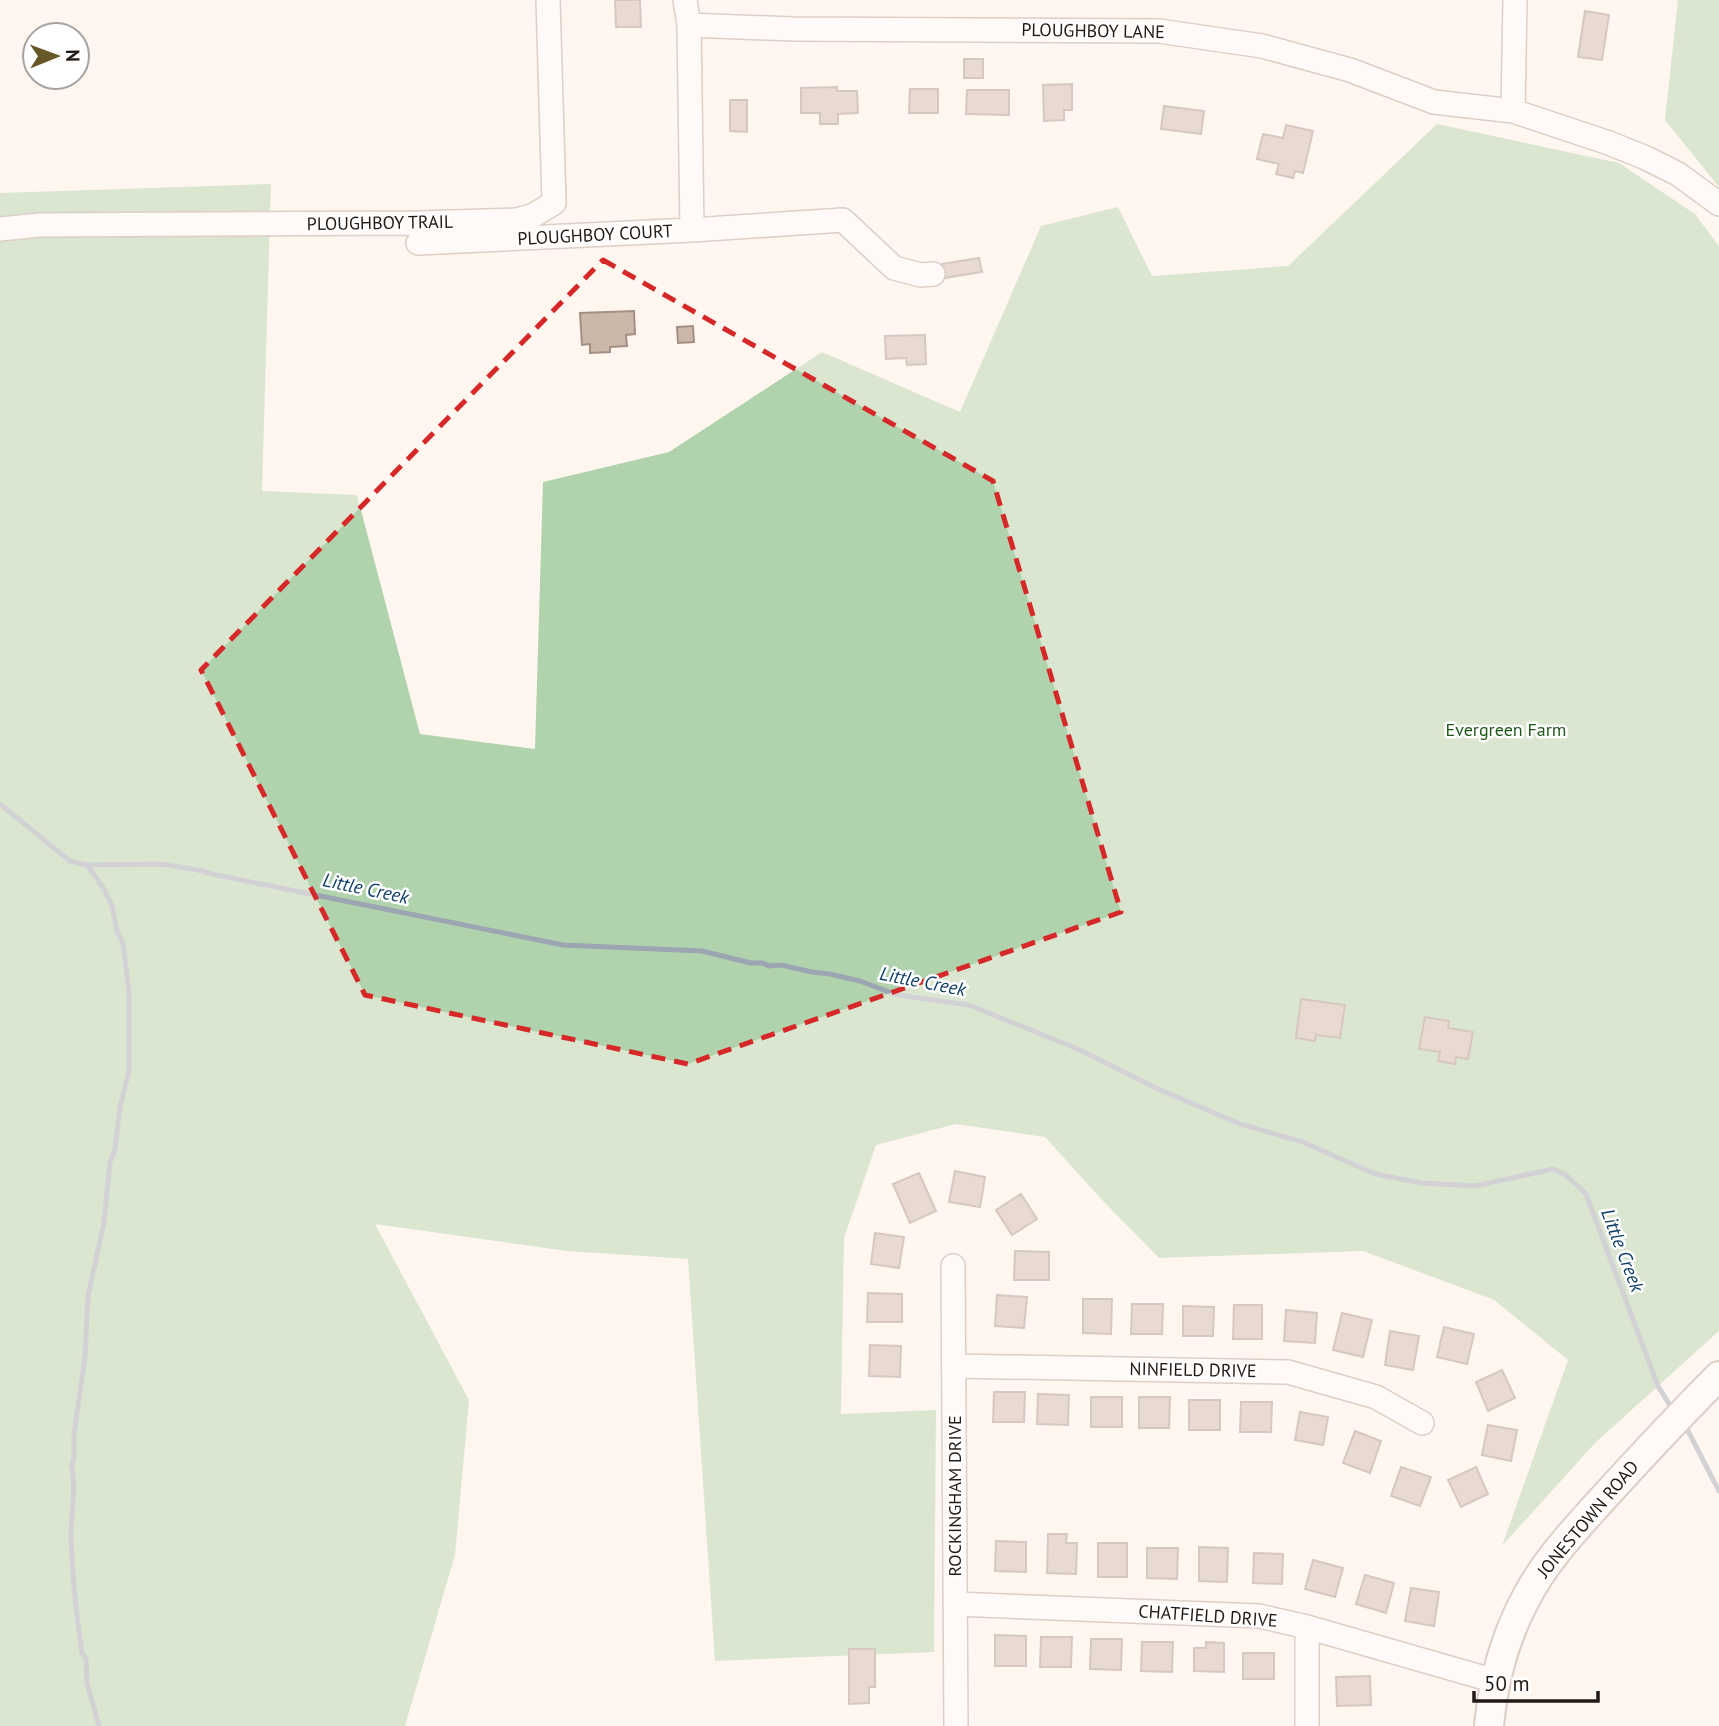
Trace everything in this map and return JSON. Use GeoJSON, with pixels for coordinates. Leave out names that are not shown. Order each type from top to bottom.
{"type":"FeatureCollection","features":[{"type":"Feature","properties":{"kind":"main road","name":"JONESTOWN ROAD"},"geometry":{"type":"LineString","coordinates":[[1489,1726],[1495,1681],[1513,1627],[1525,1599],[1541,1573],[1568,1537],[1719,1376]]}},
{"type":"Feature","properties":{"kind":"street","name":"PLOUGHBOY TRAIL"},"geometry":{"type":"LineString","coordinates":[[0,229],[38,226],[418,223],[516,220],[532,216],[554,203],[548,0]]}},
{"type":"Feature","properties":{"kind":"street"},"geometry":{"type":"LineString","coordinates":[[685,0],[689,25]]}},
{"type":"Feature","properties":{"kind":"street"},"geometry":{"type":"LineString","coordinates":[[1513,111],[1515,0]]}},
{"type":"Feature","properties":{"kind":"street","name":"PLOUGHBOY LANE"},"geometry":{"type":"LineString","coordinates":[[689,25],[793,29],[1159,30],[1262,46],[1350,69],[1434,102],[1513,111],[1646,158],[1678,174],[1719,204]]}},
{"type":"Feature","properties":{"kind":"street","name":"PLOUGHBOY COURT"},"geometry":{"type":"LineString","coordinates":[[418,243],[692,230],[689,25]]}},
{"type":"Feature","properties":{"kind":"street"},"geometry":{"type":"LineString","coordinates":[[692,230],[843,220],[894,268],[921,275],[933,274]]}},
{"type":"Feature","properties":{"kind":"street","name":"ROCKINGHAM DRIVE"},"geometry":{"type":"LineString","coordinates":[[953,1266],[956,1726]]}},
{"type":"Feature","properties":{"kind":"street","name":"NINFIELD DRIVE"},"geometry":{"type":"LineString","coordinates":[[955,1366],[1288,1372],[1376,1397],[1422,1423]]}},
{"type":"Feature","properties":{"kind":"street","name":"CHATFIELD DRIVE"},"geometry":{"type":"LineString","coordinates":[[955,1604],[1259,1616],[1307,1627],[1495,1681]]}},
{"type":"Feature","properties":{"kind":"street"},"geometry":{"type":"LineString","coordinates":[[1307,1627],[1307,1726]]}},
{"type":"Feature","properties":{"kind":"highlighted area"},"geometry":{"type":"Polygon","coordinates":[[[603,260],[993,481],[1121,912],[688,1064],[365,995],[201,670],[603,260]]]}},
{"type":"Feature","properties":{"kind":"green space"},"geometry":{"type":"Polygon","coordinates":[[[1678,0],[1719,0],[1719,187],[1665,120],[1678,0]]]}},
{"type":"Feature","properties":{"kind":"green space","name":"Evergreen Farm"},"geometry":{"type":"Polygon","coordinates":[[[1437,124],[1619,163],[1695,214],[1719,246],[1719,1331],[1595,1443],[1502,1546],[1568,1360],[1494,1300],[1363,1251],[1159,1258],[1045,1137],[956,1124],[876,1145],[844,1238],[841,1414],[936,1410],[934,1652],[715,1661],[688,1259],[566,1251],[375,1224],[469,1400],[455,1555],[405,1726],[0,1726],[0,193],[271,184],[262,491],[357,495],[420,734],[535,749],[543,482],[669,452],[822,352],[960,412],[1041,226],[1118,207],[1152,276],[1288,266],[1437,124]]]}},
{"type":"Feature","properties":{"kind":"building"},"geometry":{"type":"Polygon","coordinates":[[[615,0],[640,0],[641,27],[616,27],[615,0]]]}},
{"type":"Feature","properties":{"kind":"building"},"geometry":{"type":"Polygon","coordinates":[[[1585,11],[1609,15],[1602,60],[1578,57],[1585,11]]]}},
{"type":"Feature","properties":{"kind":"building"},"geometry":{"type":"Polygon","coordinates":[[[964,59],[983,59],[983,78],[964,78],[964,59]]]}},
{"type":"Feature","properties":{"kind":"building"},"geometry":{"type":"Polygon","coordinates":[[[1072,84],[1072,110],[1064,110],[1064,120],[1044,121],[1043,85],[1072,84]]]}},
{"type":"Feature","properties":{"kind":"building"},"geometry":{"type":"Polygon","coordinates":[[[837,87],[837,91],[857,91],[858,113],[838,114],[838,124],[820,124],[820,113],[801,113],[801,88],[837,87]]]}},
{"type":"Feature","properties":{"kind":"building"},"geometry":{"type":"Polygon","coordinates":[[[910,89],[938,89],[938,113],[909,113],[910,89]]]}},
{"type":"Feature","properties":{"kind":"building"},"geometry":{"type":"Polygon","coordinates":[[[967,90],[1009,90],[1009,115],[966,114],[967,90]]]}},
{"type":"Feature","properties":{"kind":"building"},"geometry":{"type":"Polygon","coordinates":[[[730,100],[747,100],[747,132],[730,131],[730,100]]]}},
{"type":"Feature","properties":{"kind":"building"},"geometry":{"type":"Polygon","coordinates":[[[1164,106],[1204,111],[1201,134],[1161,129],[1164,106]]]}},
{"type":"Feature","properties":{"kind":"building"},"geometry":{"type":"Polygon","coordinates":[[[1286,125],[1313,131],[1303,173],[1295,171],[1293,178],[1276,174],[1279,164],[1257,159],[1263,134],[1283,138],[1286,125]]]}},
{"type":"Feature","properties":{"kind":"building"},"geometry":{"type":"Polygon","coordinates":[[[979,258],[982,272],[944,278],[942,264],[979,258]]]}},
{"type":"Feature","properties":{"kind":"building"},"geometry":{"type":"Polygon","coordinates":[[[634,311],[635,334],[626,335],[627,346],[610,347],[610,352],[590,353],[590,344],[582,345],[580,313],[634,311]]]}},
{"type":"Feature","properties":{"kind":"building"},"geometry":{"type":"Polygon","coordinates":[[[693,326],[694,342],[678,343],[677,327],[693,326]]]}},
{"type":"Feature","properties":{"kind":"building"},"geometry":{"type":"Polygon","coordinates":[[[925,335],[926,364],[907,365],[906,358],[886,359],[885,336],[925,335]]]}},
{"type":"Feature","properties":{"kind":"building"},"geometry":{"type":"Polygon","coordinates":[[[1301,999],[1345,1005],[1340,1038],[1316,1035],[1315,1041],[1296,1038],[1301,999]]]}},
{"type":"Feature","properties":{"kind":"building"},"geometry":{"type":"Polygon","coordinates":[[[1425,1017],[1449,1021],[1448,1028],[1473,1032],[1468,1059],[1456,1057],[1455,1064],[1438,1061],[1440,1052],[1419,1049],[1425,1017]]]}},
{"type":"Feature","properties":{"kind":"building"},"geometry":{"type":"Polygon","coordinates":[[[955,1171],[985,1177],[980,1207],[949,1202],[955,1171]]]}},
{"type":"Feature","properties":{"kind":"building"},"geometry":{"type":"Polygon","coordinates":[[[919,1173],[936,1211],[910,1223],[893,1184],[919,1173]]]}},
{"type":"Feature","properties":{"kind":"building"},"geometry":{"type":"Polygon","coordinates":[[[1021,1194],[1037,1219],[1012,1235],[996,1210],[1021,1194]]]}},
{"type":"Feature","properties":{"kind":"building"},"geometry":{"type":"Polygon","coordinates":[[[875,1233],[904,1237],[899,1268],[871,1264],[875,1233]]]}},
{"type":"Feature","properties":{"kind":"building"},"geometry":{"type":"Polygon","coordinates":[[[1015,1251],[1049,1252],[1049,1280],[1014,1280],[1015,1251]]]}},
{"type":"Feature","properties":{"kind":"building"},"geometry":{"type":"Polygon","coordinates":[[[868,1293],[902,1294],[902,1322],[867,1322],[868,1293]]]}},
{"type":"Feature","properties":{"kind":"building"},"geometry":{"type":"Polygon","coordinates":[[[997,1295],[1027,1297],[1024,1328],[995,1326],[997,1295]]]}},
{"type":"Feature","properties":{"kind":"building"},"geometry":{"type":"Polygon","coordinates":[[[1083,1299],[1112,1299],[1111,1334],[1083,1333],[1083,1299]]]}},
{"type":"Feature","properties":{"kind":"building"},"geometry":{"type":"Polygon","coordinates":[[[1132,1304],[1163,1304],[1162,1334],[1131,1334],[1132,1304]]]}},
{"type":"Feature","properties":{"kind":"building"},"geometry":{"type":"Polygon","coordinates":[[[1234,1305],[1262,1305],[1262,1339],[1233,1339],[1234,1305]]]}},
{"type":"Feature","properties":{"kind":"building"},"geometry":{"type":"Polygon","coordinates":[[[1183,1306],[1214,1307],[1213,1336],[1183,1336],[1183,1306]]]}},
{"type":"Feature","properties":{"kind":"building"},"geometry":{"type":"Polygon","coordinates":[[[1286,1310],[1317,1313],[1315,1343],[1284,1341],[1286,1310]]]}},
{"type":"Feature","properties":{"kind":"building"},"geometry":{"type":"Polygon","coordinates":[[[1342,1313],[1372,1320],[1363,1357],[1333,1350],[1342,1313]]]}},
{"type":"Feature","properties":{"kind":"building"},"geometry":{"type":"Polygon","coordinates":[[[1444,1327],[1474,1334],[1467,1364],[1437,1357],[1444,1327]]]}},
{"type":"Feature","properties":{"kind":"building"},"geometry":{"type":"Polygon","coordinates":[[[1390,1331],[1419,1336],[1413,1370],[1385,1365],[1390,1331]]]}},
{"type":"Feature","properties":{"kind":"building"},"geometry":{"type":"Polygon","coordinates":[[[870,1345],[901,1346],[900,1377],[869,1376],[870,1345]]]}},
{"type":"Feature","properties":{"kind":"building"},"geometry":{"type":"Polygon","coordinates":[[[1502,1370],[1515,1398],[1488,1411],[1476,1382],[1502,1370]]]}},
{"type":"Feature","properties":{"kind":"building"},"geometry":{"type":"Polygon","coordinates":[[[994,1392],[1025,1392],[1024,1422],[993,1422],[994,1392]]]}},
{"type":"Feature","properties":{"kind":"building"},"geometry":{"type":"Polygon","coordinates":[[[1038,1394],[1069,1395],[1068,1425],[1037,1424],[1038,1394]]]}},
{"type":"Feature","properties":{"kind":"building"},"geometry":{"type":"Polygon","coordinates":[[[1091,1397],[1122,1397],[1122,1427],[1091,1427],[1091,1397]]]}},
{"type":"Feature","properties":{"kind":"building"},"geometry":{"type":"Polygon","coordinates":[[[1139,1397],[1170,1397],[1169,1428],[1139,1428],[1139,1397]]]}},
{"type":"Feature","properties":{"kind":"building"},"geometry":{"type":"Polygon","coordinates":[[[1189,1400],[1220,1400],[1220,1430],[1189,1430],[1189,1400]]]}},
{"type":"Feature","properties":{"kind":"building"},"geometry":{"type":"Polygon","coordinates":[[[1241,1402],[1272,1402],[1271,1432],[1240,1432],[1241,1402]]]}},
{"type":"Feature","properties":{"kind":"building"},"geometry":{"type":"Polygon","coordinates":[[[1300,1412],[1328,1417],[1323,1445],[1295,1440],[1300,1412]]]}},
{"type":"Feature","properties":{"kind":"building"},"geometry":{"type":"Polygon","coordinates":[[[1488,1425],[1517,1430],[1511,1461],[1482,1455],[1488,1425]]]}},
{"type":"Feature","properties":{"kind":"building"},"geometry":{"type":"Polygon","coordinates":[[[1355,1431],[1381,1441],[1370,1473],[1343,1463],[1355,1431]]]}},
{"type":"Feature","properties":{"kind":"building"},"geometry":{"type":"Polygon","coordinates":[[[1401,1467],[1431,1477],[1420,1506],[1391,1496],[1401,1467]]]}},
{"type":"Feature","properties":{"kind":"building"},"geometry":{"type":"Polygon","coordinates":[[[1476,1467],[1488,1494],[1461,1507],[1448,1480],[1476,1467]]]}},
{"type":"Feature","properties":{"kind":"building"},"geometry":{"type":"Polygon","coordinates":[[[1048,1534],[1067,1534],[1066,1543],[1077,1543],[1076,1574],[1047,1573],[1048,1534]]]}},
{"type":"Feature","properties":{"kind":"building"},"geometry":{"type":"Polygon","coordinates":[[[996,1541],[1026,1542],[1026,1572],[995,1571],[996,1541]]]}},
{"type":"Feature","properties":{"kind":"building"},"geometry":{"type":"Polygon","coordinates":[[[1098,1543],[1127,1543],[1127,1577],[1098,1577],[1098,1543]]]}},
{"type":"Feature","properties":{"kind":"building"},"geometry":{"type":"Polygon","coordinates":[[[1199,1547],[1228,1548],[1227,1582],[1199,1581],[1199,1547]]]}},
{"type":"Feature","properties":{"kind":"building"},"geometry":{"type":"Polygon","coordinates":[[[1147,1548],[1178,1548],[1177,1579],[1147,1578],[1147,1548]]]}},
{"type":"Feature","properties":{"kind":"building"},"geometry":{"type":"Polygon","coordinates":[[[1254,1553],[1283,1554],[1282,1584],[1253,1583],[1254,1553]]]}},
{"type":"Feature","properties":{"kind":"building"},"geometry":{"type":"Polygon","coordinates":[[[1313,1560],[1343,1568],[1335,1597],[1305,1589],[1313,1560]]]}},
{"type":"Feature","properties":{"kind":"building"},"geometry":{"type":"Polygon","coordinates":[[[1365,1575],[1394,1583],[1386,1613],[1356,1604],[1365,1575]]]}},
{"type":"Feature","properties":{"kind":"building"},"geometry":{"type":"Polygon","coordinates":[[[1411,1588],[1439,1592],[1434,1626],[1405,1621],[1411,1588]]]}},
{"type":"Feature","properties":{"kind":"building"},"geometry":{"type":"Polygon","coordinates":[[[995,1635],[1026,1636],[1026,1666],[995,1666],[995,1635]]]}},
{"type":"Feature","properties":{"kind":"building"},"geometry":{"type":"Polygon","coordinates":[[[1041,1637],[1072,1637],[1071,1667],[1040,1667],[1041,1637]]]}},
{"type":"Feature","properties":{"kind":"building"},"geometry":{"type":"Polygon","coordinates":[[[1091,1639],[1122,1639],[1121,1670],[1090,1669],[1091,1639]]]}},
{"type":"Feature","properties":{"kind":"building"},"geometry":{"type":"Polygon","coordinates":[[[1142,1642],[1173,1642],[1172,1672],[1141,1671],[1142,1642]]]}},
{"type":"Feature","properties":{"kind":"building"},"geometry":{"type":"Polygon","coordinates":[[[1206,1642],[1224,1643],[1224,1672],[1194,1671],[1194,1648],[1206,1648],[1206,1642]]]}},
{"type":"Feature","properties":{"kind":"building"},"geometry":{"type":"Polygon","coordinates":[[[849,1649],[875,1649],[875,1687],[869,1687],[869,1703],[849,1704],[849,1649]]]}},
{"type":"Feature","properties":{"kind":"building"},"geometry":{"type":"Polygon","coordinates":[[[1243,1653],[1274,1653],[1274,1679],[1243,1679],[1243,1653]]]}},
{"type":"Feature","properties":{"kind":"building"},"geometry":{"type":"Polygon","coordinates":[[[1370,1676],[1371,1705],[1337,1706],[1336,1677],[1370,1676]]]}},
{"type":"Feature","properties":{"kind":"waterway","name":"Little Creek"},"geometry":{"type":"LineString","coordinates":[[0,804],[70,861],[87,865],[161,864],[563,945],[702,951],[751,963],[781,965],[830,974],[860,981],[897,995],[969,1005],[1080,1050],[1156,1088],[1240,1124],[1303,1142],[1375,1174],[1422,1183],[1475,1186],[1553,1169],[1566,1175],[1586,1194],[1658,1386],[1674,1412]]}},
{"type":"Feature","properties":{"kind":"waterway"},"geometry":{"type":"LineString","coordinates":[[87,865],[112,906],[117,931],[123,943],[129,992],[129,1071],[120,1107],[115,1149],[110,1162],[104,1223],[88,1295],[85,1356],[74,1435],[74,1459],[71,1465],[74,1491],[71,1526],[76,1609],[82,1653],[86,1659],[87,1683],[99,1726]]}},
{"type":"Feature","properties":{"kind":"waterway","name":"Little Creek"},"geometry":{"type":"LineString","coordinates":[[1685,1425],[1719,1491]]}}]}
